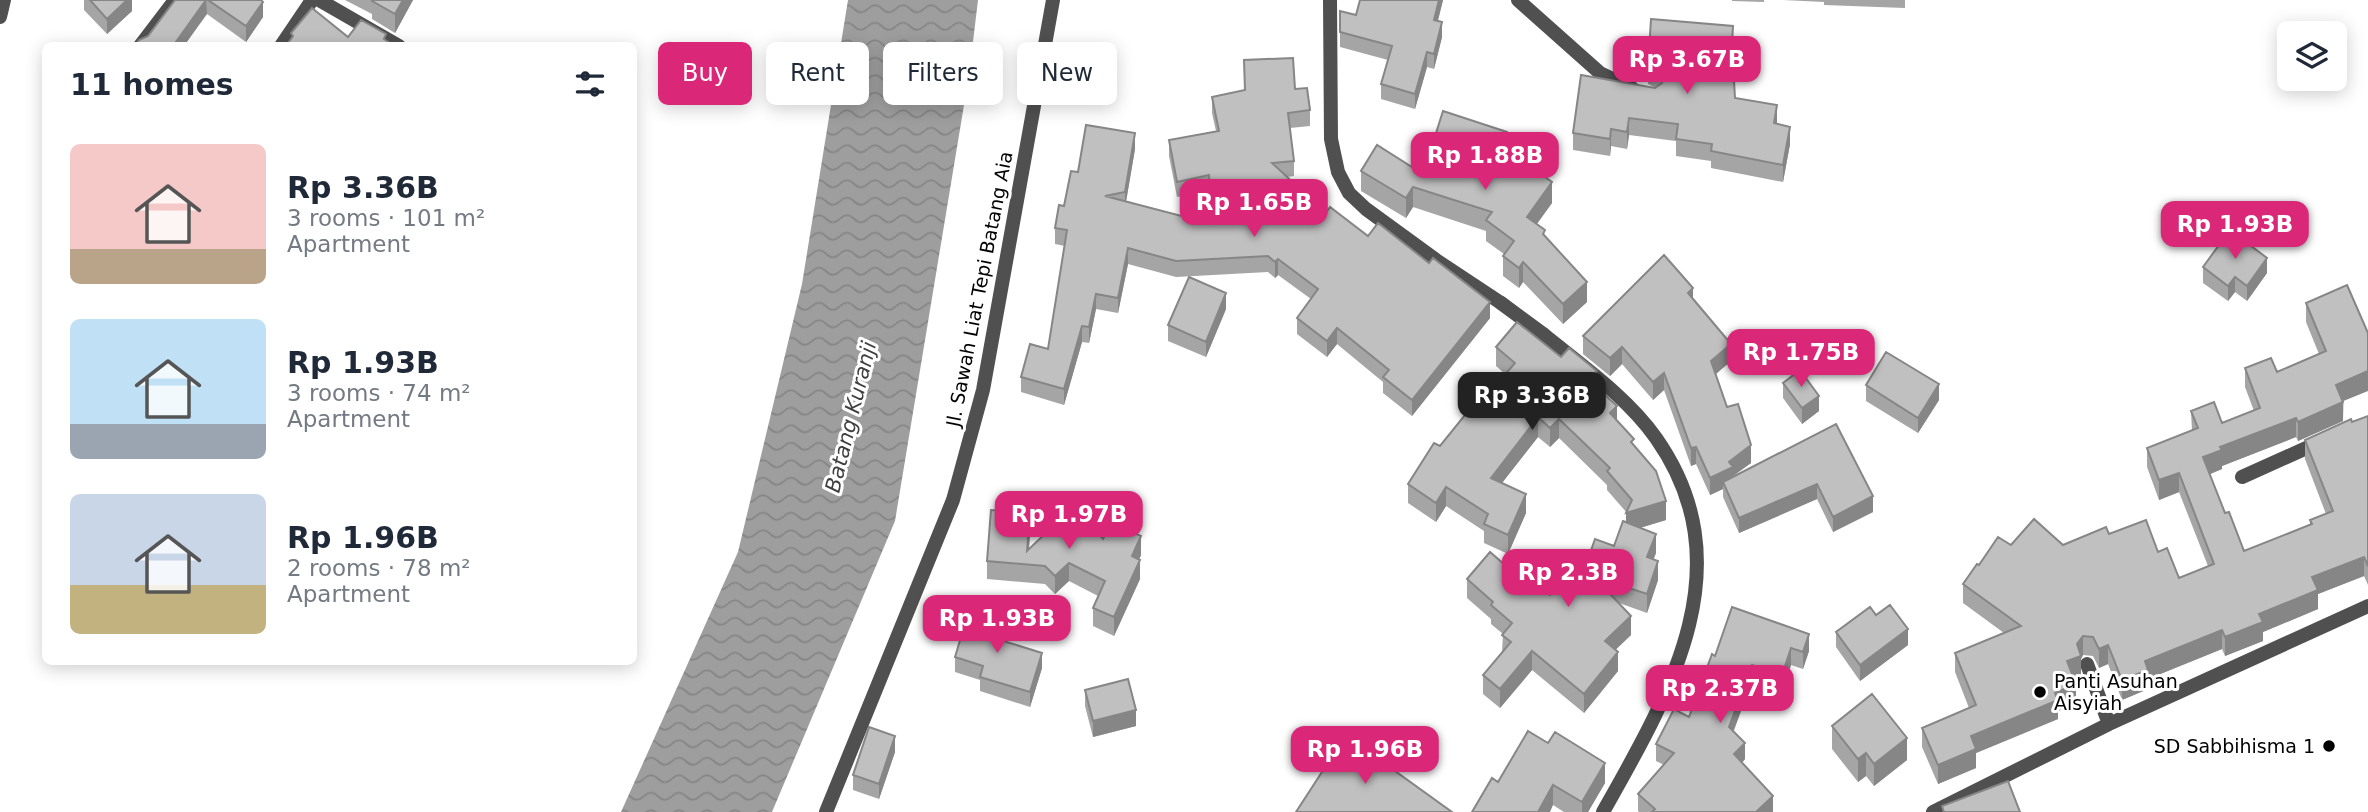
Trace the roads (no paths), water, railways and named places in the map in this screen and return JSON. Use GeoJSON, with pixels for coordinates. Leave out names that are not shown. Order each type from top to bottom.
{"type":"FeatureCollection","features":[{"type":"Feature","properties":{"kind":"street"},"geometry":{"type":"LineString","coordinates":[[0,18],[4,0]]}},
{"type":"Feature","properties":{"kind":"street"},"geometry":{"type":"LineString","coordinates":[[143,42],[175,0]]}},
{"type":"Feature","properties":{"kind":"street"},"geometry":{"type":"LineString","coordinates":[[284,42],[312,0]]}},
{"type":"Feature","properties":{"kind":"street"},"geometry":{"type":"LineString","coordinates":[[319,0],[392,42]]}},
{"type":"Feature","properties":{"kind":"street","name":"Jl. Sawah Liat Tepi Batang Aia"},"geometry":{"type":"LineString","coordinates":[[826,812],[953,500],[983,390],[1053,0]]}},
{"type":"Feature","properties":{"kind":"street"},"geometry":{"type":"LineString","coordinates":[[1330,0],[1331,139],[1338,172],[1349,193],[1396,231],[1543,334],[1598,379],[1654,436],[1679,477],[1694,523],[1697,586],[1681,656],[1639,747],[1603,812]]}},
{"type":"Feature","properties":{"kind":"street"},"geometry":{"type":"LineString","coordinates":[[1518,0],[1601,73],[1640,91]]}},
{"type":"Feature","properties":{"kind":"street"},"geometry":{"type":"LineString","coordinates":[[2242,477],[2330,437]]}},
{"type":"Feature","properties":{"kind":"street"},"geometry":{"type":"LineString","coordinates":[[1933,812],[2109,724],[2368,606]]}},
{"type":"Feature","properties":{"kind":"street"},"geometry":{"type":"LineString","coordinates":[[2087,664],[2109,724]]}},
{"type":"Feature","properties":{"kind":"water","name":"Batang Kuranji"},"geometry":{"type":"Polygon","coordinates":[[[848,0],[978,0],[973,42],[883,42],[883,105],[964,105],[895,521],[772,812],[621,812],[738,552],[802,284],[831,105],[869,105],[869,42],[841,42],[848,0]]]}},
{"type":"Feature","properties":{"kind":"place","name":"Panti Asuhan Aisyiah"},"geometry":{"type":"Point","coordinates":[2040,692]}},
{"type":"Feature","properties":{"kind":"place","name":"SD Sabbihisma 1"},"geometry":{"type":"Point","coordinates":[2329,746]}}]}
